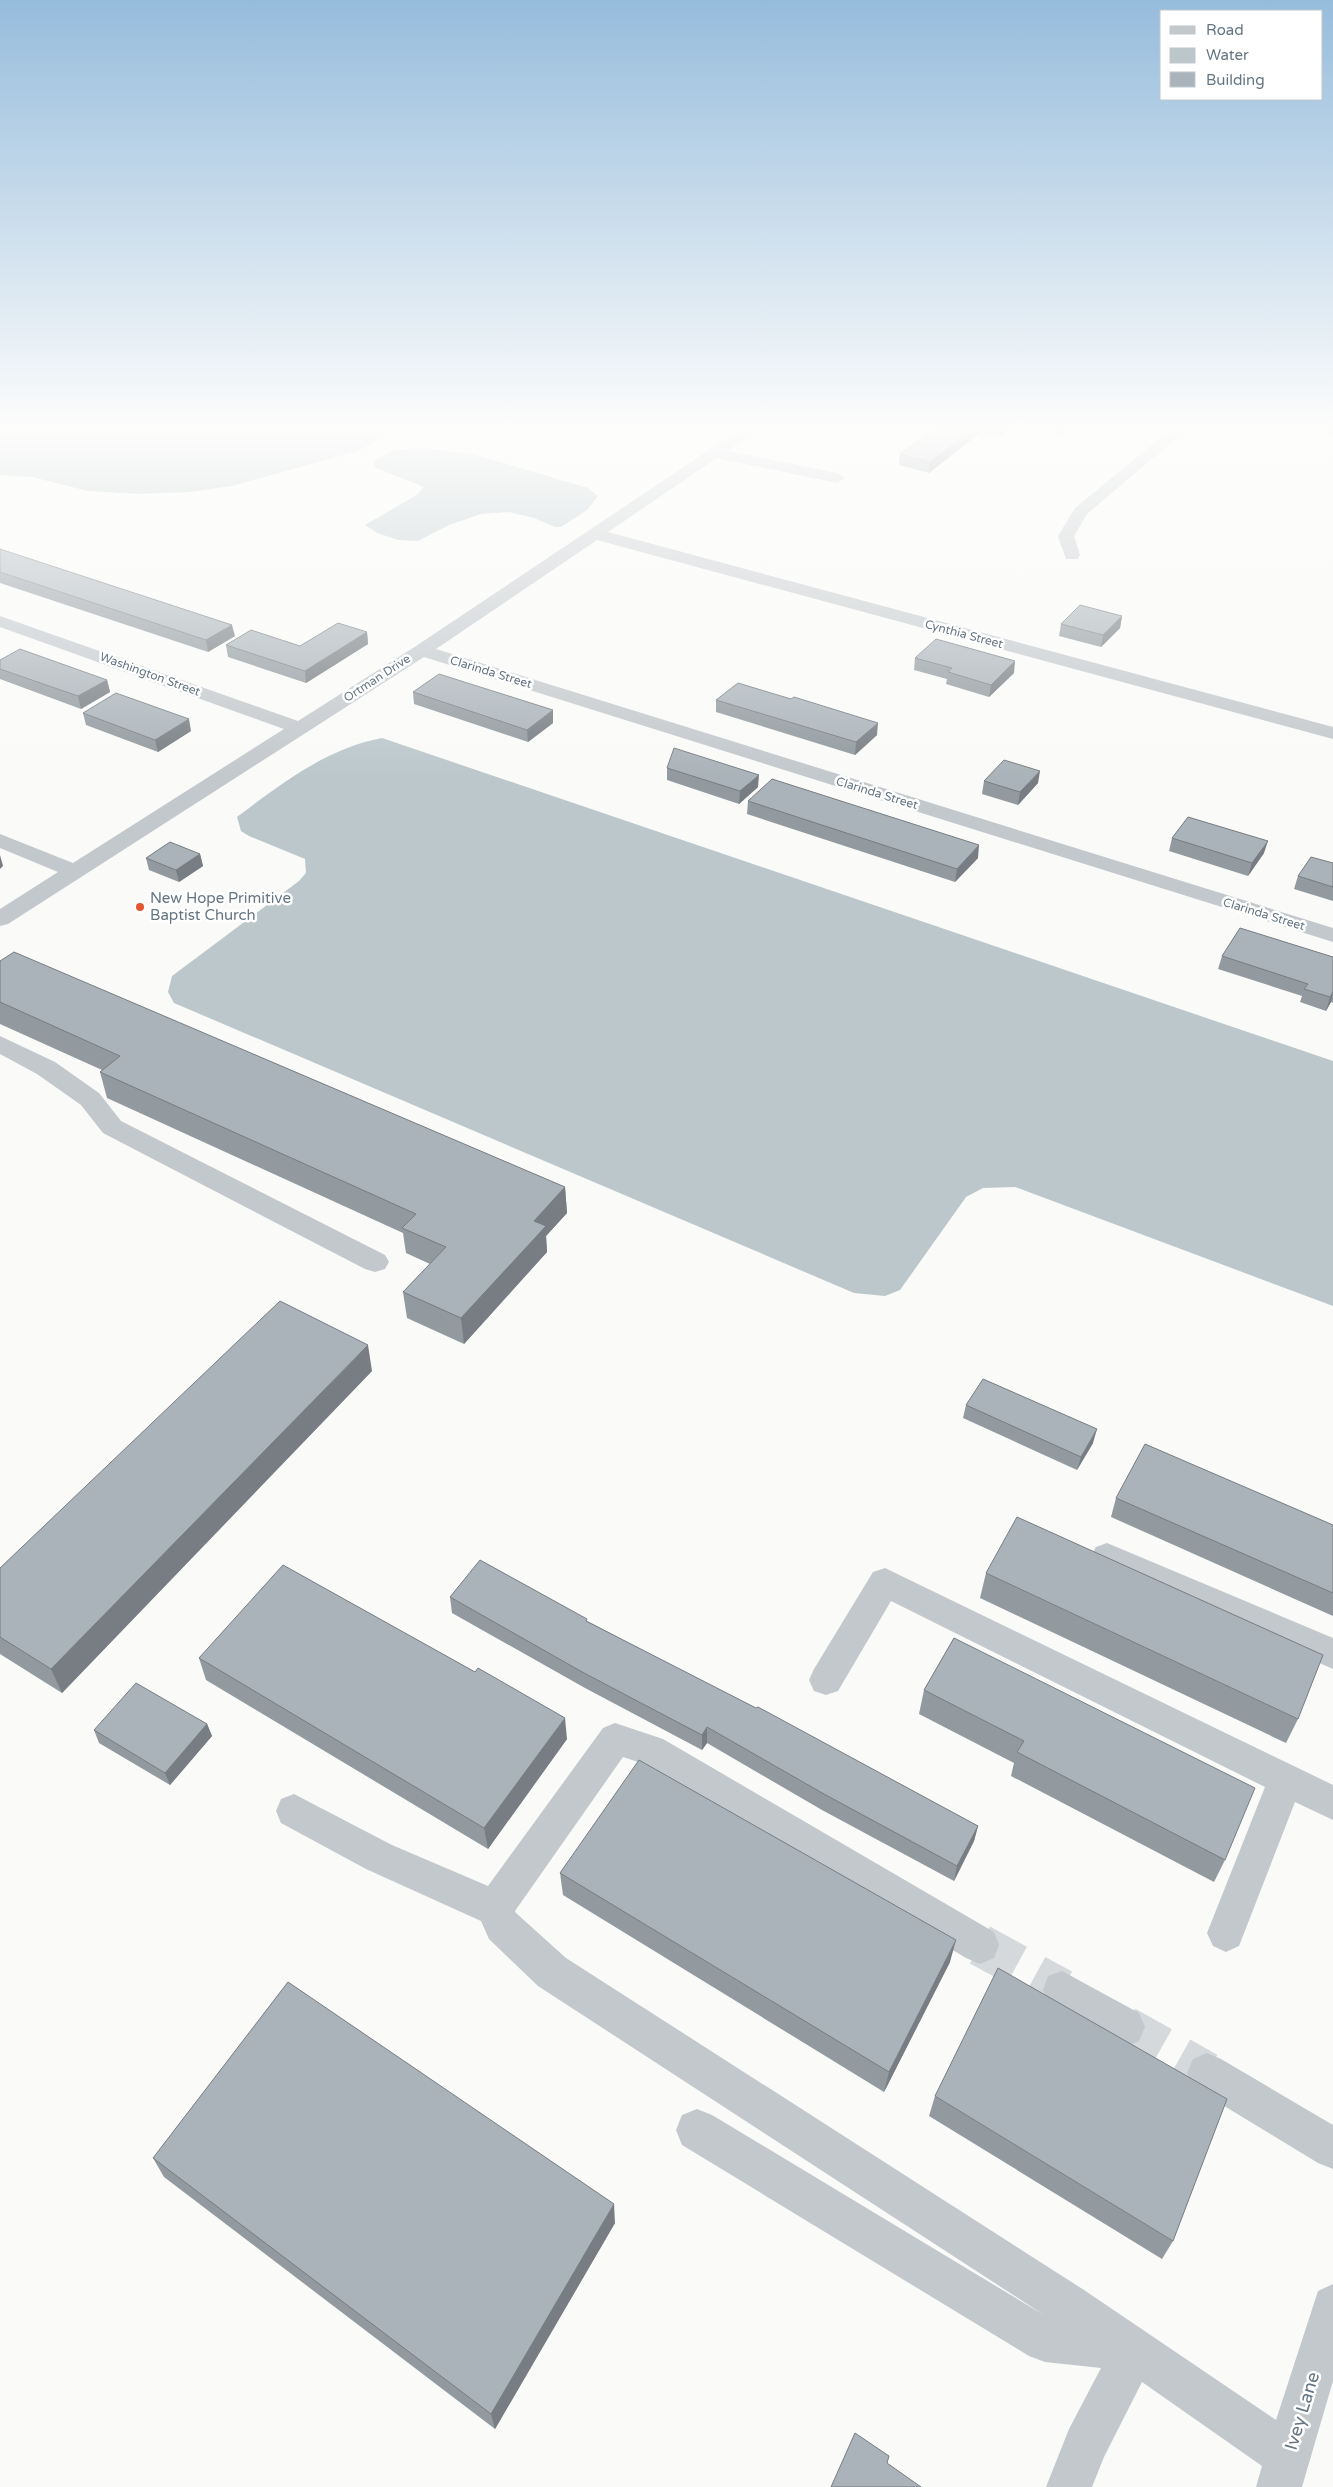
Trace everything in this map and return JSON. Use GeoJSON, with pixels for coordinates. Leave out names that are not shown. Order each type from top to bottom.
{"type":"FeatureCollection","features":[{"type":"Feature","properties":{"kind":"street","name":"Ortman Drive"},"geometry":{"type":"LineString","coordinates":[[0,919],[422,650],[577,546]]}},
{"type":"Feature","properties":{"kind":"street","name":"Cynthia Street"},"geometry":{"type":"LineString","coordinates":[[640,546],[1333,734]]}},
{"type":"Feature","properties":{"kind":"street"},"geometry":{"type":"LineString","coordinates":[[1069,546],[1072,555]]}},
{"type":"Feature","properties":{"kind":"street","name":"Washington Street"},"geometry":{"type":"LineString","coordinates":[[0,621],[300,728]]}},
{"type":"Feature","properties":{"kind":"street"},"geometry":{"type":"LineString","coordinates":[[0,642],[24,629]]}},
{"type":"Feature","properties":{"kind":"street","name":"Clarinda Street"},"geometry":{"type":"LineString","coordinates":[[422,650],[1333,936]]}},
{"type":"Feature","properties":{"kind":"street"},"geometry":{"type":"LineString","coordinates":[[0,840],[74,871]]}},
{"type":"Feature","properties":{"kind":"street"},"geometry":{"type":"LineString","coordinates":[[0,1044],[46,1068],[90,1099],[112,1127],[375,1262]]}},
{"type":"Feature","properties":{"kind":"street"},"geometry":{"type":"LineString","coordinates":[[1107,1556],[1333,1654]]}},
{"type":"Feature","properties":{"kind":"street"},"geometry":{"type":"LineString","coordinates":[[826,1680],[885,1582],[1333,1803]]}},
{"type":"Feature","properties":{"kind":"street"},"geometry":{"type":"LineString","coordinates":[[495,1908],[615,1739],[650,1750],[980,1945]]}},
{"type":"Feature","properties":{"kind":"street"},"geometry":{"type":"LineString","coordinates":[[1226,1934],[1286,1780]]}},
{"type":"Feature","properties":{"kind":"street"},"geometry":{"type":"LineString","coordinates":[[294,1811],[379,1857],[495,1908],[502,1926],[552,1972],[1069,2305],[1135,2350],[1283,2471]]}},
{"type":"Feature","properties":{"kind":"street"},"geometry":{"type":"LineString","coordinates":[[1062,1990],[1125,2027]]}},
{"type":"Feature","properties":{"kind":"street"},"geometry":{"type":"LineString","coordinates":[[1207,2073],[1333,2148]]}},
{"type":"Feature","properties":{"kind":"street"},"geometry":{"type":"LineString","coordinates":[[697,2130],[1044,2340],[1135,2350]]}},
{"type":"Feature","properties":{"kind":"street","name":"Ivey Lane"},"geometry":{"type":"LineString","coordinates":[[1283,2471],[1333,2306]]}},
{"type":"Feature","properties":{"kind":"street"},"geometry":{"type":"LineString","coordinates":[[1069,2487],[1085,2446],[1135,2350]]}},
{"type":"Feature","properties":{"kind":"water"},"geometry":{"type":"Polygon","coordinates":[[[382,738],[1333,1061],[1333,1306],[1015,1187],[983,1188],[966,1197],[900,1290],[885,1296],[854,1293],[174,1003],[168,992],[172,976],[299,881],[306,873],[305,859],[249,836],[241,831],[237,817],[305,769],[342,750],[382,738]]]}},
{"type":"Feature","properties":{"kind":"building"},"geometry":{"type":"Polygon","coordinates":[[[0,549],[232,625],[206,640],[0,572],[0,549]]]}},
{"type":"Feature","properties":{"kind":"building"},"geometry":{"type":"Polygon","coordinates":[[[1080,605],[1122,616],[1103,635],[1061,624],[1080,605]]]}},
{"type":"Feature","properties":{"kind":"building"},"geometry":{"type":"Polygon","coordinates":[[[338,623],[367,632],[305,671],[226,645],[251,630],[300,646],[338,623]]]}},
{"type":"Feature","properties":{"kind":"building"},"geometry":{"type":"Polygon","coordinates":[[[936,639],[1015,661],[991,685],[948,672],[952,668],[915,658],[936,639]]]}},
{"type":"Feature","properties":{"kind":"building"},"geometry":{"type":"Polygon","coordinates":[[[20,649],[107,680],[78,696],[0,669],[0,660],[20,649]]]}},
{"type":"Feature","properties":{"kind":"building"},"geometry":{"type":"Polygon","coordinates":[[[439,674],[553,710],[527,730],[413,692],[439,674]]]}},
{"type":"Feature","properties":{"kind":"building"},"geometry":{"type":"Polygon","coordinates":[[[738,683],[791,699],[794,697],[878,723],[856,742],[716,700],[738,683]]]}},
{"type":"Feature","properties":{"kind":"building"},"geometry":{"type":"Polygon","coordinates":[[[116,693],[189,719],[155,740],[83,713],[116,693]]]}},
{"type":"Feature","properties":{"kind":"building"},"geometry":{"type":"Polygon","coordinates":[[[674,748],[759,775],[740,791],[667,768],[674,748]]]}},
{"type":"Feature","properties":{"kind":"building"},"geometry":{"type":"Polygon","coordinates":[[[1004,760],[1040,771],[1020,792],[984,781],[1004,760]]]}},
{"type":"Feature","properties":{"kind":"building"},"geometry":{"type":"Polygon","coordinates":[[[772,779],[979,845],[957,869],[748,801],[772,779]]]}},
{"type":"Feature","properties":{"kind":"building"},"geometry":{"type":"Polygon","coordinates":[[[1188,817],[1268,841],[1252,863],[1172,838],[1188,817]]]}},
{"type":"Feature","properties":{"kind":"building"},"geometry":{"type":"Polygon","coordinates":[[[170,842],[200,854],[176,870],[146,858],[170,842]]]}},
{"type":"Feature","properties":{"kind":"building"},"geometry":{"type":"Polygon","coordinates":[[[1311,857],[1333,863],[1333,887],[1298,876],[1311,857]]]}},
{"type":"Feature","properties":{"kind":"building"},"geometry":{"type":"Polygon","coordinates":[[[1240,928],[1333,957],[1333,992],[1330,997],[1304,989],[1308,984],[1222,956],[1240,928]]]}},
{"type":"Feature","properties":{"kind":"building"},"geometry":{"type":"Polygon","coordinates":[[[14,952],[565,1187],[534,1221],[546,1226],[461,1318],[403,1292],[446,1247],[402,1228],[416,1214],[100,1072],[120,1056],[0,1002],[0,961],[14,952]]]}},
{"type":"Feature","properties":{"kind":"building"},"geometry":{"type":"Polygon","coordinates":[[[280,1301],[368,1345],[51,1669],[0,1637],[0,1568],[280,1301]]]}},
{"type":"Feature","properties":{"kind":"building"},"geometry":{"type":"Polygon","coordinates":[[[983,1379],[1097,1429],[1081,1457],[966,1405],[983,1379]]]}},
{"type":"Feature","properties":{"kind":"building"},"geometry":{"type":"Polygon","coordinates":[[[1145,1444],[1333,1525],[1333,1593],[1116,1498],[1145,1444]]]}},
{"type":"Feature","properties":{"kind":"building"},"geometry":{"type":"Polygon","coordinates":[[[1017,1517],[1323,1655],[1298,1719],[986,1573],[1017,1517]]]}},
{"type":"Feature","properties":{"kind":"building"},"geometry":{"type":"Polygon","coordinates":[[[480,1560],[587,1619],[586,1621],[756,1708],[758,1707],[978,1826],[957,1866],[824,1794],[707,1727],[702,1735],[584,1673],[450,1597],[480,1560]]]}},
{"type":"Feature","properties":{"kind":"building"},"geometry":{"type":"Polygon","coordinates":[[[283,1565],[475,1672],[478,1668],[565,1718],[484,1828],[199,1658],[283,1565]]]}},
{"type":"Feature","properties":{"kind":"building"},"geometry":{"type":"Polygon","coordinates":[[[954,1638],[1255,1788],[1225,1860],[1017,1752],[1024,1741],[924,1690],[954,1638]]]}},
{"type":"Feature","properties":{"kind":"building"},"geometry":{"type":"Polygon","coordinates":[[[136,1683],[207,1724],[165,1773],[94,1730],[136,1683]]]}},
{"type":"Feature","properties":{"kind":"building"},"geometry":{"type":"Polygon","coordinates":[[[639,1760],[956,1940],[889,2072],[560,1873],[639,1760]]]}},
{"type":"Feature","properties":{"kind":"building"},"geometry":{"type":"Polygon","coordinates":[[[998,1968],[1227,2099],[1173,2241],[935,2096],[998,1968]]]}},
{"type":"Feature","properties":{"kind":"building"},"geometry":{"type":"Polygon","coordinates":[[[288,1982],[614,2204],[491,2414],[153,2158],[288,1982]]]}},
{"type":"Feature","properties":{"kind":"building"},"geometry":{"type":"Polygon","coordinates":[[[855,2433],[889,2456],[887,2463],[921,2487],[831,2487],[855,2433]]]}},
{"type":"Feature","properties":{"kind":"tunnel"},"geometry":{"type":"LineString","coordinates":[[980,1945],[1062,1990]]}},
{"type":"Feature","properties":{"kind":"tunnel"},"geometry":{"type":"LineString","coordinates":[[1125,2027],[1207,2073]]}},
{"type":"Feature","properties":{"kind":"place","name":"New Hope Primitive Baptist Church"},"geometry":{"type":"Point","coordinates":[140,907]}}]}
